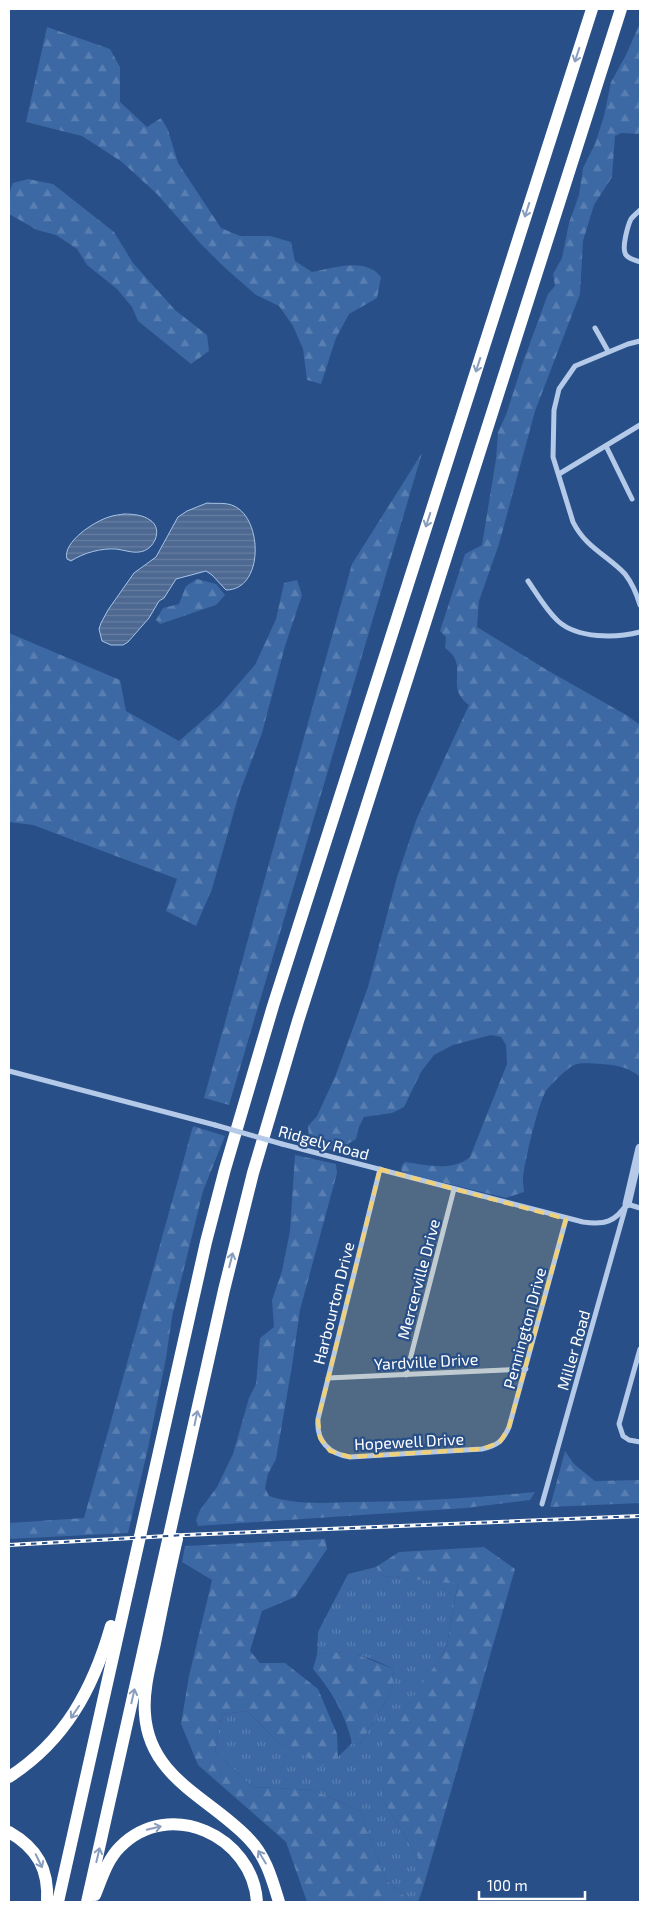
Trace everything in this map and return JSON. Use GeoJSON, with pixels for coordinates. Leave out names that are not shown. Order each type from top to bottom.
{"type":"FeatureCollection","features":[{"type":"Feature","properties":{"kind":"highway"},"geometry":{"type":"LineString","coordinates":[[58,1902],[206,1242],[247,1092],[377,678],[592,9]]}},
{"type":"Feature","properties":{"kind":"highway"},"geometry":{"type":"LineString","coordinates":[[87,1902],[224,1290],[253,1173],[276,1094],[621,9]]}},
{"type":"Feature","properties":{"kind":"highway"},"geometry":{"type":"LineString","coordinates":[[188,1453],[189,1480],[147,1681],[144,1713],[146,1726],[157,1753],[173,1776],[249,1838],[259,1851],[271,1875],[279,1902]]}},
{"type":"Feature","properties":{"kind":"highway"},"geometry":{"type":"LineString","coordinates":[[9,1777],[42,1750],[70,1720],[81,1703],[95,1676],[136,1552]]}},
{"type":"Feature","properties":{"kind":"highway"},"geometry":{"type":"LineString","coordinates":[[94,1902],[108,1865],[120,1847],[145,1830],[177,1825],[201,1829],[215,1835],[236,1852],[245,1863],[254,1883],[257,1902]]}},
{"type":"Feature","properties":{"kind":"highway"},"geometry":{"type":"LineString","coordinates":[[9,1832],[29,1846],[39,1860],[46,1879],[47,1902]]}},
{"type":"Feature","properties":{"kind":"street"},"geometry":{"type":"LineString","coordinates":[[640,210],[632,218],[624,247],[626,255],[640,262]]}},
{"type":"Feature","properties":{"kind":"street"},"geometry":{"type":"LineString","coordinates":[[595,328],[608,351]]}},
{"type":"Feature","properties":{"kind":"street"},"geometry":{"type":"LineString","coordinates":[[640,341],[608,351],[575,366],[559,389],[554,410],[553,440],[553,457],[573,522],[585,540],[625,574],[636,593],[640,605]]}},
{"type":"Feature","properties":{"kind":"street"},"geometry":{"type":"LineString","coordinates":[[559,474],[640,425]]}},
{"type":"Feature","properties":{"kind":"street"},"geometry":{"type":"LineString","coordinates":[[606,446],[632,498]]}},
{"type":"Feature","properties":{"kind":"street"},"geometry":{"type":"LineString","coordinates":[[528,581],[550,612],[568,629],[597,635],[626,636],[640,632]]}},
{"type":"Feature","properties":{"kind":"street","name":"Ridgely Road"},"geometry":{"type":"LineString","coordinates":[[9,1071],[566,1219],[596,1224],[604,1223],[616,1218],[627,1204]]}},
{"type":"Feature","properties":{"kind":"street"},"geometry":{"type":"LineString","coordinates":[[639,1155],[627,1204],[640,1208]]}},
{"type":"Feature","properties":{"kind":"street","name":"Harbourton Drive"},"geometry":{"type":"LineString","coordinates":[[323,1443],[318,1432],[318,1419],[380,1169]]}},
{"type":"Feature","properties":{"kind":"street","name":"Mercerville Drive"},"geometry":{"type":"LineString","coordinates":[[406,1375],[454,1189]]}},
{"type":"Feature","properties":{"kind":"street","name":"Miller Road"},"geometry":{"type":"LineString","coordinates":[[542,1504],[627,1204]]}},
{"type":"Feature","properties":{"kind":"street","name":"Pennington Drive"},"geometry":{"type":"LineString","coordinates":[[500,1442],[509,1427],[566,1219]]}},
{"type":"Feature","properties":{"kind":"street"},"geometry":{"type":"LineString","coordinates":[[640,1349],[619,1424],[621,1438],[640,1442]]}},
{"type":"Feature","properties":{"kind":"street","name":"Yardville Drive"},"geometry":{"type":"LineString","coordinates":[[328,1378],[526,1369]]}},
{"type":"Feature","properties":{"kind":"street","name":"Hopewell Drive"},"geometry":{"type":"LineString","coordinates":[[323,1443],[330,1451],[340,1456],[350,1457],[482,1449],[492,1447],[500,1442]]}},
{"type":"Feature","properties":{"kind":"highlighted area"},"geometry":{"type":"Polygon","coordinates":[[[380,1169],[566,1219],[509,1427],[500,1442],[482,1449],[350,1457],[330,1451],[320,1438],[318,1419],[380,1169]]]}},
{"type":"Feature","properties":{"kind":"green space"},"geometry":{"type":"Polygon","coordinates":[[[640,23],[640,134],[621,133],[615,136],[612,177],[594,205],[583,241],[580,294],[535,411],[499,544],[479,601],[477,627],[547,670],[628,716],[640,725],[640,1077],[622,1067],[584,1063],[574,1065],[563,1073],[546,1091],[539,1107],[526,1162],[523,1181],[524,1192],[506,1198],[404,1173],[401,1170],[405,1162],[430,1166],[447,1166],[463,1162],[470,1157],[507,1064],[506,1045],[501,1037],[491,1035],[453,1045],[434,1055],[421,1072],[404,1107],[392,1113],[364,1117],[356,1139],[336,1151],[315,1146],[309,1138],[308,1126],[317,1116],[335,1077],[368,987],[397,877],[417,818],[469,705],[458,691],[456,662],[445,648],[446,637],[440,631],[465,554],[482,545],[496,459],[498,432],[506,415],[548,294],[555,286],[553,274],[562,258],[569,223],[579,195],[583,168],[595,144],[604,116],[611,82],[626,55],[640,23]]]}},
{"type":"Feature","properties":{"kind":"green space"},"geometry":{"type":"Polygon","coordinates":[[[47,27],[110,49],[120,67],[120,102],[147,127],[161,118],[168,130],[178,163],[221,228],[240,236],[270,236],[291,242],[295,261],[312,272],[358,266],[366,267],[381,277],[377,298],[349,314],[336,338],[321,384],[307,380],[303,349],[293,326],[279,306],[256,295],[224,267],[157,194],[122,162],[82,136],[26,122],[47,27]]]}},
{"type":"Feature","properties":{"kind":"green space"},"geometry":{"type":"Polygon","coordinates":[[[28,179],[53,184],[114,232],[133,263],[175,310],[207,335],[209,351],[191,364],[138,321],[132,307],[117,289],[87,265],[77,249],[56,235],[37,230],[9,214],[9,193],[13,183],[28,179]]]}},
{"type":"Feature","properties":{"kind":"green space"},"geometry":{"type":"Polygon","coordinates":[[[422,453],[229,1105],[204,1098],[352,564],[422,453]]]}},
{"type":"Feature","properties":{"kind":"green space"},"geometry":{"type":"Polygon","coordinates":[[[197,579],[216,584],[225,595],[216,605],[160,624],[156,620],[163,608],[179,604],[186,586],[197,579]]]}},
{"type":"Feature","properties":{"kind":"green space"},"geometry":{"type":"Polygon","coordinates":[[[297,580],[302,595],[285,646],[262,733],[239,794],[212,889],[196,926],[166,911],[177,879],[33,825],[9,822],[9,633],[120,680],[126,711],[179,741],[219,706],[255,665],[276,619],[284,583],[297,580]]]}},
{"type":"Feature","properties":{"kind":"green space"},"geometry":{"type":"Polygon","coordinates":[[[193,1126],[225,1136],[203,1191],[172,1317],[148,1448],[128,1533],[9,1539],[9,1523],[84,1518],[193,1126]]]}},
{"type":"Feature","properties":{"kind":"green space"},"geometry":{"type":"Polygon","coordinates":[[[295,1155],[336,1164],[337,1173],[300,1310],[276,1459],[268,1474],[265,1488],[269,1496],[289,1501],[321,1503],[466,1498],[535,1492],[530,1500],[466,1508],[198,1526],[196,1520],[200,1510],[217,1487],[233,1454],[249,1398],[256,1384],[260,1338],[274,1327],[272,1300],[282,1271],[290,1231],[295,1155]]]}},
{"type":"Feature","properties":{"kind":"green space"},"geometry":{"type":"Polygon","coordinates":[[[565,1451],[574,1464],[595,1481],[640,1480],[640,1503],[550,1507],[565,1451]]]}},
{"type":"Feature","properties":{"kind":"green space"},"geometry":{"type":"Polygon","coordinates":[[[325,1539],[327,1549],[295,1597],[262,1611],[250,1651],[260,1663],[285,1663],[318,1689],[337,1734],[338,1758],[328,1768],[278,1742],[247,1711],[222,1714],[215,1751],[252,1787],[314,1790],[360,1811],[386,1880],[411,1902],[307,1902],[286,1842],[198,1765],[181,1724],[189,1676],[212,1580],[182,1562],[185,1546],[325,1539]]]}},
{"type":"Feature","properties":{"kind":"green space"},"geometry":{"type":"Polygon","coordinates":[[[484,1547],[515,1569],[423,1888],[413,1883],[418,1857],[382,1799],[382,1743],[446,1649],[458,1584],[384,1576],[376,1567],[399,1552],[484,1547]]]}},
{"type":"Feature","properties":{"kind":"green space"},"geometry":{"type":"Polygon","coordinates":[[[376,1567],[384,1576],[458,1583],[446,1649],[382,1744],[382,1799],[418,1857],[414,1883],[423,1888],[418,1902],[411,1902],[386,1880],[360,1811],[314,1790],[252,1787],[215,1751],[222,1714],[247,1711],[278,1742],[328,1767],[352,1743],[360,1744],[392,1691],[394,1669],[376,1661],[348,1653],[317,1655],[318,1632],[348,1574],[376,1567]]]}},
{"type":"Feature","properties":{"kind":"green space"},"geometry":{"type":"Polygon","coordinates":[[[330,1652],[353,1653],[394,1669],[392,1691],[360,1744],[352,1743],[346,1722],[337,1703],[313,1669],[317,1655],[330,1652]]]}},
{"type":"Feature","properties":{"kind":"shaded area"},"geometry":{"type":"Polygon","coordinates":[[[207,503],[231,505],[244,513],[254,538],[255,553],[253,567],[247,579],[238,587],[226,590],[206,571],[176,579],[149,618],[128,642],[123,645],[111,645],[102,641],[99,629],[101,623],[134,573],[156,557],[178,517],[207,503]]]}},
{"type":"Feature","properties":{"kind":"shaded area"},"geometry":{"type":"Polygon","coordinates":[[[124,514],[147,518],[154,524],[157,534],[149,548],[136,552],[104,549],[87,553],[71,561],[67,559],[69,546],[81,533],[103,519],[124,514]]]}},
{"type":"Feature","properties":{"kind":"railway"},"geometry":{"type":"LineString","coordinates":[[9,1545],[185,1535],[640,1516]]}}]}
